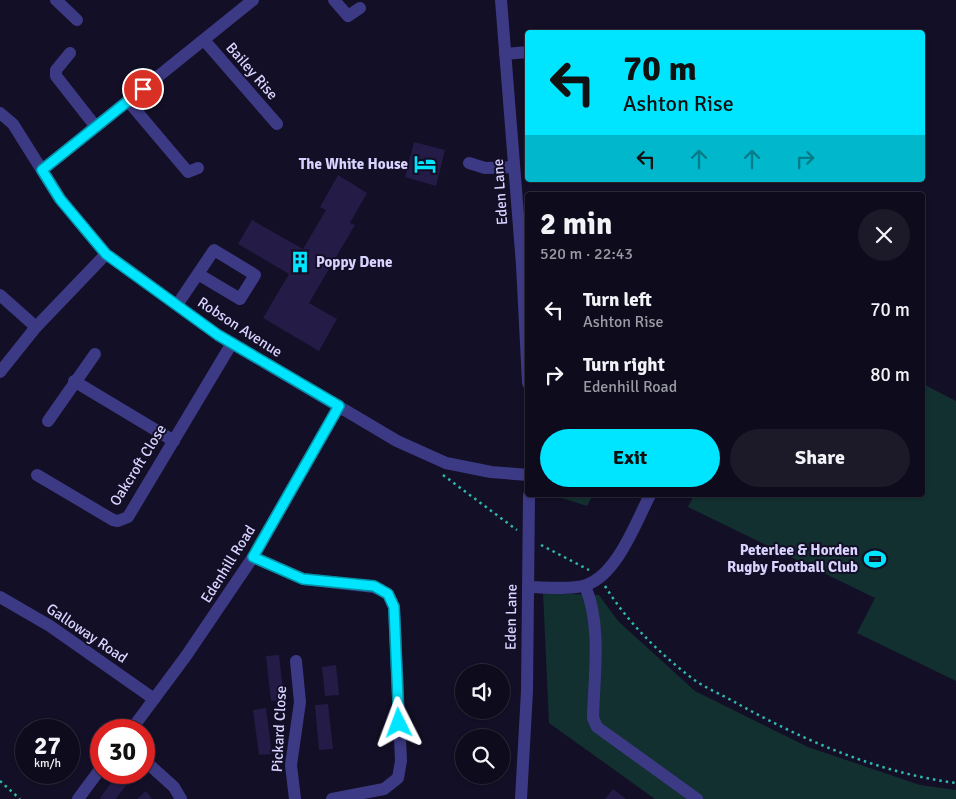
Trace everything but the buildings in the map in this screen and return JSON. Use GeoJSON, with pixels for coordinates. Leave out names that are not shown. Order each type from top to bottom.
{"type":"FeatureCollection","features":[{"type":"Feature","properties":{"kind":"street"},"geometry":{"type":"LineString","coordinates":[[56,0],[77,20]]}},
{"type":"Feature","properties":{"kind":"street","name":"Bailey Rise"},"geometry":{"type":"LineString","coordinates":[[42,170],[253,0]]}},
{"type":"Feature","properties":{"kind":"street"},"geometry":{"type":"LineString","coordinates":[[334,0],[348,16],[360,8]]}},
{"type":"Feature","properties":{"kind":"street","name":"Eden Lane"},"geometry":{"type":"LineString","coordinates":[[501,0],[525,337]]}},
{"type":"Feature","properties":{"kind":"street","name":"Bailey Rise"},"geometry":{"type":"LineString","coordinates":[[204,40],[277,124]]}},
{"type":"Feature","properties":{"kind":"street"},"geometry":{"type":"LineString","coordinates":[[505,54],[525,52]]}},
{"type":"Feature","properties":{"kind":"street"},"geometry":{"type":"LineString","coordinates":[[70,53],[56,70],[56,76],[96,127]]}},
{"type":"Feature","properties":{"kind":"street"},"geometry":{"type":"LineString","coordinates":[[128,101],[188,172],[198,168]]}},
{"type":"Feature","properties":{"kind":"street","name":"Robson Avenue"},"geometry":{"type":"LineString","coordinates":[[0,113],[13,124],[60,199],[106,254],[232,343],[397,441],[446,463],[491,472],[525,475]]}},
{"type":"Feature","properties":{"kind":"street"},"geometry":{"type":"LineString","coordinates":[[469,163],[485,168],[514,167]]}},
{"type":"Feature","properties":{"kind":"street"},"geometry":{"type":"LineString","coordinates":[[0,372],[36,327],[106,254]]}},
{"type":"Feature","properties":{"kind":"street"},"geometry":{"type":"LineString","coordinates":[[177,305],[198,274]]}},
{"type":"Feature","properties":{"kind":"street"},"geometry":{"type":"LineString","coordinates":[[0,295],[36,327]]}},
{"type":"Feature","properties":{"kind":"street","name":"Oakcroft Close"},"geometry":{"type":"LineString","coordinates":[[37,475],[118,521],[128,517],[232,343]]}},
{"type":"Feature","properties":{"kind":"street"},"geometry":{"type":"LineString","coordinates":[[48,421],[74,381],[95,354]]}},
{"type":"Feature","properties":{"kind":"street"},"geometry":{"type":"LineString","coordinates":[[74,381],[174,441]]}},
{"type":"Feature","properties":{"kind":"street","name":"Edenhill Road"},"geometry":{"type":"LineString","coordinates":[[139,719],[186,656],[253,557],[339,406]]}},
{"type":"Feature","properties":{"kind":"street","name":"Eden Lane"},"geometry":{"type":"LineString","coordinates":[[521,799],[527,691],[529,497]]}},
{"type":"Feature","properties":{"kind":"street"},"geometry":{"type":"LineString","coordinates":[[528,587],[585,586],[600,579],[622,551],[649,497]]}},
{"type":"Feature","properties":{"kind":"street"},"geometry":{"type":"LineString","coordinates":[[253,557],[303,579],[374,586],[388,594],[394,607],[398,778],[384,789],[365,796],[332,799]]}},
{"type":"Feature","properties":{"kind":"street"},"geometry":{"type":"LineString","coordinates":[[585,586],[593,610],[593,718],[597,727],[697,799]]}},
{"type":"Feature","properties":{"kind":"street","name":"Galloway Road"},"geometry":{"type":"LineString","coordinates":[[0,597],[50,626],[154,699]]}},
{"type":"Feature","properties":{"kind":"street","name":"Pickard Close"},"geometry":{"type":"LineString","coordinates":[[295,799],[291,765],[300,702],[296,661]]}},
{"type":"Feature","properties":{"kind":"street"},"geometry":{"type":"LineString","coordinates":[[155,770],[174,787],[180,799]]}},
{"type":"Feature","properties":{"kind":"street"},"geometry":{"type":"LineString","coordinates":[[78,799],[90,783]]}},
{"type":"Feature","properties":{"kind":"path"},"geometry":{"type":"LineString","coordinates":[[436,469],[528,539],[596,574],[638,631],[694,680],[752,712],[820,744],[889,770],[956,783]]}},
{"type":"Feature","properties":{"kind":"path"},"geometry":{"type":"LineString","coordinates":[[0,781],[20,799]]}},
{"type":"Feature","properties":{"kind":"green space","name":"Peterlee & Horden Rugby Football Club"},"geometry":{"type":"Polygon","coordinates":[[[925,385],[956,401],[956,681],[857,633],[875,598],[688,507],[693,497],[925,497],[925,385]]]}},
{"type":"Feature","properties":{"kind":"green space"},"geometry":{"type":"Polygon","coordinates":[[[558,497],[592,497],[587,506],[558,497]]]}},
{"type":"Feature","properties":{"kind":"green space"},"geometry":{"type":"Polygon","coordinates":[[[543,593],[599,595],[618,621],[695,691],[808,747],[920,785],[956,790],[956,799],[655,799],[549,723],[543,593]]]}},
{"type":"Feature","properties":{"kind":"place","name":"The White House"},"geometry":{"type":"Point","coordinates":[425,164]}},
{"type":"Feature","properties":{"kind":"place","name":"Poppy Dene"},"geometry":{"type":"Point","coordinates":[300,262]}},
{"type":"Feature","properties":{"kind":"place","name":"Peterlee & Horden Rugby Football Club"},"geometry":{"type":"Point","coordinates":[875,559]}},
{"type":"Feature","properties":{"kind":"route"},"geometry":{"type":"LineString","coordinates":[[143,89],[42,170],[60,199],[106,254],[218,335],[339,406],[253,557],[303,579],[374,586],[388,594],[394,607],[399,723]]}}]}
